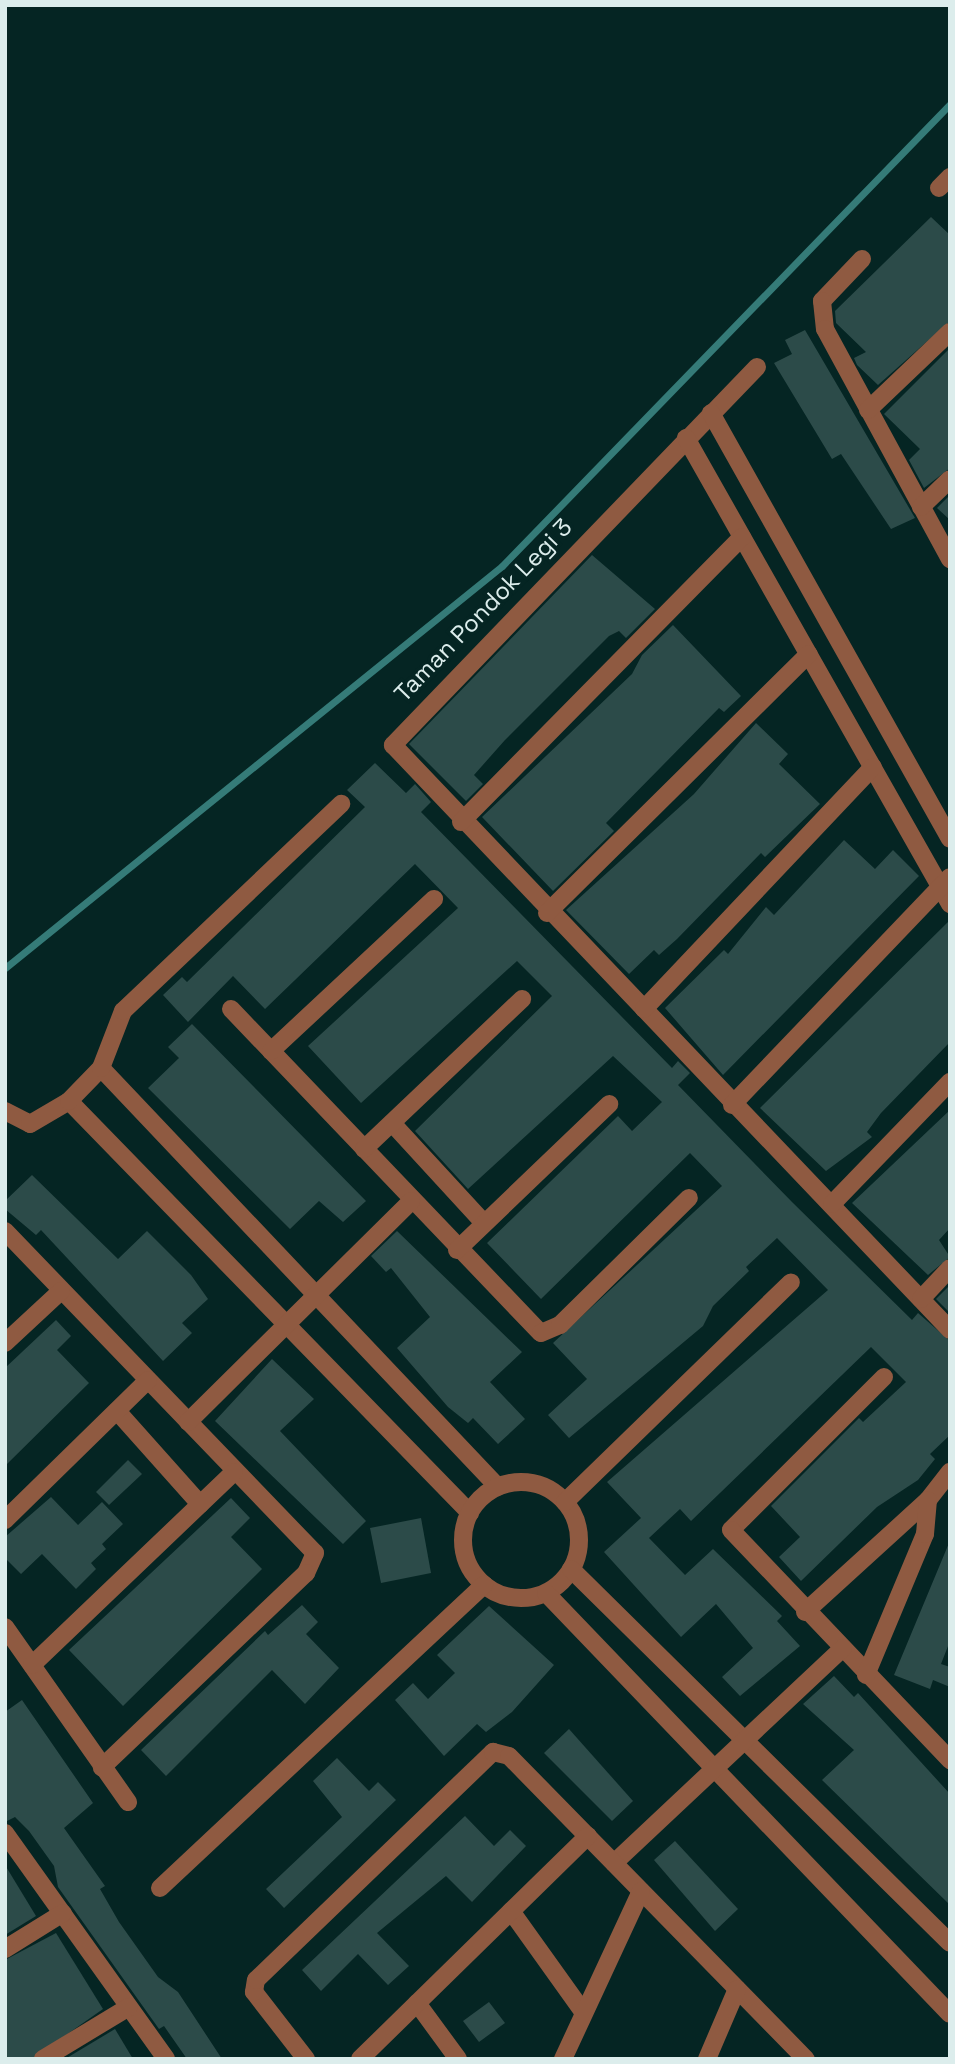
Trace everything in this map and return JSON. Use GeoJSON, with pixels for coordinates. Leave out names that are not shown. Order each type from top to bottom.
{"type":"FeatureCollection","features":[{"type":"Feature","properties":{"kind":"street"},"geometry":{"type":"LineString","coordinates":[[862,259],[822,301],[821,310],[868,410],[950,559]]}},
{"type":"Feature","properties":{"kind":"street"},"geometry":{"type":"LineString","coordinates":[[868,410],[950,332]]}},
{"type":"Feature","properties":{"kind":"street","name":"Taman Pondok Legi 3"},"geometry":{"type":"LineString","coordinates":[[757,366],[393,741],[394,751],[547,913],[644,1009],[732,1105],[832,1204],[950,1330]]}},
{"type":"Feature","properties":{"kind":"street"},"geometry":{"type":"LineString","coordinates":[[711,413],[950,839]]}},
{"type":"Feature","properties":{"kind":"street"},"geometry":{"type":"LineString","coordinates":[[687,438],[873,767],[945,882],[950,904]]}},
{"type":"Feature","properties":{"kind":"street"},"geometry":{"type":"LineString","coordinates":[[921,507],[950,478]]}},
{"type":"Feature","properties":{"kind":"street"},"geometry":{"type":"LineString","coordinates":[[461,822],[742,537]]}},
{"type":"Feature","properties":{"kind":"street"},"geometry":{"type":"LineString","coordinates":[[547,913],[809,654]]}},
{"type":"Feature","properties":{"kind":"street"},"geometry":{"type":"LineString","coordinates":[[644,1009],[873,767]]}},
{"type":"Feature","properties":{"kind":"street"},"geometry":{"type":"LineString","coordinates":[[5,1111],[30,1124],[69,1101],[101,1068],[123,1011],[341,804]]}},
{"type":"Feature","properties":{"kind":"street"},"geometry":{"type":"LineString","coordinates":[[732,1105],[945,882]]}},
{"type":"Feature","properties":{"kind":"street"},"geometry":{"type":"LineString","coordinates":[[271,1051],[434,899]]}},
{"type":"Feature","properties":{"kind":"street"},"geometry":{"type":"LineString","coordinates":[[365,1149],[522,999]]}},
{"type":"Feature","properties":{"kind":"street"},"geometry":{"type":"LineString","coordinates":[[231,1009],[457,1250],[531,1324],[548,1332],[689,1198]]}},
{"type":"Feature","properties":{"kind":"street"},"geometry":{"type":"LineString","coordinates":[[101,1068],[498,1487]]}},
{"type":"Feature","properties":{"kind":"street"},"geometry":{"type":"LineString","coordinates":[[832,1204],[950,1082]]}},
{"type":"Feature","properties":{"kind":"street"},"geometry":{"type":"LineString","coordinates":[[69,1101],[470,1513]]}},
{"type":"Feature","properties":{"kind":"street"},"geometry":{"type":"LineString","coordinates":[[457,1250],[609,1104]]}},
{"type":"Feature","properties":{"kind":"street"},"geometry":{"type":"LineString","coordinates":[[392,1123],[484,1223]]}},
{"type":"Feature","properties":{"kind":"street"},"geometry":{"type":"LineString","coordinates":[[188,1422],[411,1201]]}},
{"type":"Feature","properties":{"kind":"street"},"geometry":{"type":"LineString","coordinates":[[5,1231],[234,1472],[308,1540],[313,1563],[102,1767]]}},
{"type":"Feature","properties":{"kind":"street"},"geometry":{"type":"LineString","coordinates":[[921,1299],[950,1268]]}},
{"type":"Feature","properties":{"kind":"street"},"geometry":{"type":"LineString","coordinates":[[565,1502],[791,1282]]}},
{"type":"Feature","properties":{"kind":"street"},"geometry":{"type":"LineString","coordinates":[[5,1343],[61,1291]]}},
{"type":"Feature","properties":{"kind":"street"},"geometry":{"type":"LineString","coordinates":[[884,1377],[731,1530],[805,1612],[950,1760]]}},
{"type":"Feature","properties":{"kind":"street"},"geometry":{"type":"LineString","coordinates":[[5,1520],[148,1380]]}},
{"type":"Feature","properties":{"kind":"street"},"geometry":{"type":"LineString","coordinates":[[117,1411],[200,1504]]}},
{"type":"Feature","properties":{"kind":"street"},"geometry":{"type":"LineString","coordinates":[[32,1665],[234,1472]]}},
{"type":"Feature","properties":{"kind":"street"},"geometry":{"type":"LineString","coordinates":[[805,1612],[928,1500],[950,1472]]}},
{"type":"Feature","properties":{"kind":"street"},"geometry":{"type":"LineString","coordinates":[[541,1485],[565,1502],[579,1546],[571,1569],[546,1593],[514,1598],[484,1585],[463,1544],[470,1513],[498,1487],[541,1485]]}},
{"type":"Feature","properties":{"kind":"street"},"geometry":{"type":"LineString","coordinates":[[866,1675],[925,1534],[928,1500]]}},
{"type":"Feature","properties":{"kind":"street"},"geometry":{"type":"LineString","coordinates":[[571,1569],[950,1943]]}},
{"type":"Feature","properties":{"kind":"street"},"geometry":{"type":"LineString","coordinates":[[160,1888],[484,1585]]}},
{"type":"Feature","properties":{"kind":"street"},"geometry":{"type":"LineString","coordinates":[[546,1593],[950,2014]]}},
{"type":"Feature","properties":{"kind":"street"},"geometry":{"type":"LineString","coordinates":[[5,1627],[128,1802]]}},
{"type":"Feature","properties":{"kind":"street"},"geometry":{"type":"LineString","coordinates":[[614,1863],[843,1648]]}},
{"type":"Feature","properties":{"kind":"street"},"geometry":{"type":"LineString","coordinates":[[306,2059],[254,1992],[256,1980],[488,1754],[509,1756],[806,2059]]}},
{"type":"Feature","properties":{"kind":"street"},"geometry":{"type":"LineString","coordinates":[[5,1833],[166,2059]]}},
{"type":"Feature","properties":{"kind":"street"},"geometry":{"type":"LineString","coordinates":[[360,2059],[588,1836]]}},
{"type":"Feature","properties":{"kind":"street"},"geometry":{"type":"LineString","coordinates":[[563,2059],[641,1891]]}},
{"type":"Feature","properties":{"kind":"street"},"geometry":{"type":"LineString","coordinates":[[511,1911],[584,2013]]}},
{"type":"Feature","properties":{"kind":"street"},"geometry":{"type":"LineString","coordinates":[[5,1950],[63,1913]]}},
{"type":"Feature","properties":{"kind":"street"},"geometry":{"type":"LineString","coordinates":[[707,2059],[737,1989]]}},
{"type":"Feature","properties":{"kind":"street"},"geometry":{"type":"LineString","coordinates":[[417,2003],[458,2059]]}},
{"type":"Feature","properties":{"kind":"street"},"geometry":{"type":"LineString","coordinates":[[43,2059],[129,2007]]}},
{"type":"Feature","properties":{"kind":"building"},"geometry":{"type":"Polygon","coordinates":[[[931,217],[950,235],[950,321],[878,385],[857,365],[854,358],[866,352],[836,323],[835,311],[931,217]]]}},
{"type":"Feature","properties":{"kind":"building"},"geometry":{"type":"Polygon","coordinates":[[[805,330],[915,518],[891,529],[841,454],[832,459],[774,363],[792,354],[785,340],[805,330]]]}},
{"type":"Feature","properties":{"kind":"building"},"geometry":{"type":"Polygon","coordinates":[[[950,348],[950,468],[924,488],[909,460],[920,449],[884,414],[950,348]]]}},
{"type":"Feature","properties":{"kind":"building"},"geometry":{"type":"Polygon","coordinates":[[[950,495],[950,520],[937,508],[950,495]]]}},
{"type":"Feature","properties":{"kind":"building"},"geometry":{"type":"Polygon","coordinates":[[[592,555],[655,609],[626,638],[619,631],[609,636],[505,740],[474,775],[483,784],[466,801],[409,744],[592,555]]]}},
{"type":"Feature","properties":{"kind":"building"},"geometry":{"type":"Polygon","coordinates":[[[673,625],[741,696],[724,712],[719,708],[606,823],[614,831],[553,891],[482,817],[632,674],[642,655],[673,625]]]}},
{"type":"Feature","properties":{"kind":"building"},"geometry":{"type":"Polygon","coordinates":[[[756,723],[788,754],[779,764],[820,804],[765,857],[761,853],[677,939],[659,955],[654,950],[629,974],[566,910],[694,794],[756,723]]]}},
{"type":"Feature","properties":{"kind":"building"},"geometry":{"type":"Polygon","coordinates":[[[375,763],[406,793],[415,784],[431,802],[421,812],[672,1068],[678,1061],[690,1073],[678,1085],[792,1202],[912,1320],[918,1313],[950,1341],[950,1435],[930,1454],[935,1459],[918,1480],[877,1507],[801,1581],[779,1557],[800,1537],[771,1506],[859,1418],[863,1422],[906,1382],[871,1347],[691,1521],[680,1509],[649,1538],[685,1575],[713,1549],[782,1616],[777,1621],[800,1646],[740,1696],[722,1677],[753,1648],[716,1604],[681,1637],[604,1552],[641,1518],[607,1482],[828,1290],[777,1238],[746,1267],[749,1271],[713,1306],[703,1326],[569,1438],[548,1415],[587,1379],[553,1343],[722,1186],[690,1153],[541,1299],[487,1243],[618,1116],[632,1131],[662,1102],[613,1056],[468,1189],[415,1131],[552,996],[517,961],[361,1103],[308,1046],[458,908],[415,864],[265,1009],[233,976],[188,1022],[163,995],[182,977],[187,982],[365,807],[347,790],[375,763]]]}},
{"type":"Feature","properties":{"kind":"building"},"geometry":{"type":"Polygon","coordinates":[[[844,840],[875,869],[893,850],[919,876],[723,1075],[665,1008],[724,950],[728,954],[766,907],[774,915],[844,840]]]}},
{"type":"Feature","properties":{"kind":"building"},"geometry":{"type":"Polygon","coordinates":[[[950,920],[950,1042],[881,1113],[867,1132],[872,1137],[826,1171],[760,1108],[950,920]]]}},
{"type":"Feature","properties":{"kind":"building"},"geometry":{"type":"Polygon","coordinates":[[[192,1024],[366,1201],[343,1222],[319,1201],[290,1229],[148,1088],[179,1058],[168,1047],[192,1024]]]}},
{"type":"Feature","properties":{"kind":"building"},"geometry":{"type":"Polygon","coordinates":[[[950,1110],[950,1228],[939,1240],[950,1257],[928,1275],[852,1203],[950,1110]]]}},
{"type":"Feature","properties":{"kind":"building"},"geometry":{"type":"Polygon","coordinates":[[[32,1175],[118,1259],[147,1231],[191,1275],[208,1299],[182,1323],[192,1333],[163,1361],[41,1230],[36,1235],[5,1209],[5,1201],[32,1175]]]}},
{"type":"Feature","properties":{"kind":"building"},"geometry":{"type":"Polygon","coordinates":[[[397,1231],[522,1352],[490,1382],[525,1419],[498,1444],[473,1418],[468,1423],[448,1407],[397,1348],[430,1317],[391,1268],[386,1272],[371,1256],[397,1231]]]}},
{"type":"Feature","properties":{"kind":"building"},"geometry":{"type":"Polygon","coordinates":[[[950,1285],[950,1313],[936,1299],[950,1285]]]}},
{"type":"Feature","properties":{"kind":"building"},"geometry":{"type":"Polygon","coordinates":[[[56,1320],[71,1336],[57,1350],[89,1383],[5,1466],[5,1368],[56,1320]]]}},
{"type":"Feature","properties":{"kind":"building"},"geometry":{"type":"Polygon","coordinates":[[[272,1359],[314,1399],[280,1431],[366,1521],[343,1544],[215,1421],[272,1359]]]}},
{"type":"Feature","properties":{"kind":"building"},"geometry":{"type":"Polygon","coordinates":[[[128,1460],[142,1474],[109,1505],[96,1492],[128,1460]]]}},
{"type":"Feature","properties":{"kind":"building"},"geometry":{"type":"Polygon","coordinates":[[[51,1497],[78,1525],[102,1502],[123,1524],[102,1544],[106,1549],[91,1563],[96,1569],[76,1589],[42,1554],[21,1574],[5,1558],[5,1537],[51,1497]]]}},
{"type":"Feature","properties":{"kind":"building"},"geometry":{"type":"Polygon","coordinates":[[[231,1498],[250,1518],[231,1537],[262,1569],[123,1706],[69,1650],[231,1498]]]}},
{"type":"Feature","properties":{"kind":"building"},"geometry":{"type":"Polygon","coordinates":[[[421,1518],[431,1573],[381,1583],[370,1528],[421,1518]]]}},
{"type":"Feature","properties":{"kind":"building"},"geometry":{"type":"Polygon","coordinates":[[[949,1543],[950,1641],[941,1664],[950,1667],[950,1687],[933,1680],[930,1689],[894,1675],[949,1543]]]}},
{"type":"Feature","properties":{"kind":"building"},"geometry":{"type":"Polygon","coordinates":[[[302,1605],[318,1622],[306,1634],[339,1668],[305,1704],[272,1670],[166,1776],[141,1750],[265,1631],[268,1635],[302,1605]]]}},
{"type":"Feature","properties":{"kind":"building"},"geometry":{"type":"Polygon","coordinates":[[[489,1606],[554,1665],[512,1712],[486,1732],[477,1724],[444,1756],[395,1700],[413,1683],[428,1699],[455,1673],[437,1655],[489,1606]]]}},
{"type":"Feature","properties":{"kind":"building"},"geometry":{"type":"Polygon","coordinates":[[[834,1676],[854,1697],[858,1693],[950,1794],[950,1905],[822,1780],[854,1750],[803,1704],[834,1676]]]}},
{"type":"Feature","properties":{"kind":"building"},"geometry":{"type":"Polygon","coordinates":[[[22,1700],[93,1803],[64,1828],[105,1886],[100,1889],[119,1922],[158,1977],[178,1992],[222,2059],[187,2059],[164,2026],[159,2029],[58,1887],[54,1866],[29,1831],[15,1817],[5,1822],[5,1712],[22,1700]]]}},
{"type":"Feature","properties":{"kind":"building"},"geometry":{"type":"Polygon","coordinates":[[[569,1729],[633,1801],[612,1821],[544,1753],[569,1729]]]}},
{"type":"Feature","properties":{"kind":"building"},"geometry":{"type":"Polygon","coordinates":[[[337,1758],[369,1791],[378,1782],[396,1800],[284,1908],[266,1889],[342,1817],[313,1781],[337,1758]]]}},
{"type":"Feature","properties":{"kind":"building"},"geometry":{"type":"Polygon","coordinates":[[[465,1816],[494,1846],[510,1830],[526,1846],[472,1902],[446,1876],[377,1933],[409,1966],[388,1985],[358,1954],[321,1991],[302,1970],[465,1816]]]}},
{"type":"Feature","properties":{"kind":"building"},"geometry":{"type":"Polygon","coordinates":[[[675,1841],[738,1909],[715,1931],[654,1860],[675,1841]]]}},
{"type":"Feature","properties":{"kind":"building"},"geometry":{"type":"Polygon","coordinates":[[[5,1865],[36,1916],[5,1935],[5,1865]]]}},
{"type":"Feature","properties":{"kind":"building"},"geometry":{"type":"Polygon","coordinates":[[[56,1933],[103,2009],[32,2059],[5,2059],[5,1960],[56,1933]]]}},
{"type":"Feature","properties":{"kind":"building"},"geometry":{"type":"Polygon","coordinates":[[[489,2002],[505,2023],[479,2042],[463,2021],[489,2002]]]}},
{"type":"Feature","properties":{"kind":"building"},"geometry":{"type":"Polygon","coordinates":[[[115,2029],[133,2059],[65,2059],[115,2029]]]}},
{"type":"Feature","properties":{"kind":"waterway"},"geometry":{"type":"LineString","coordinates":[[5,968],[502,566],[950,104]]}}]}
